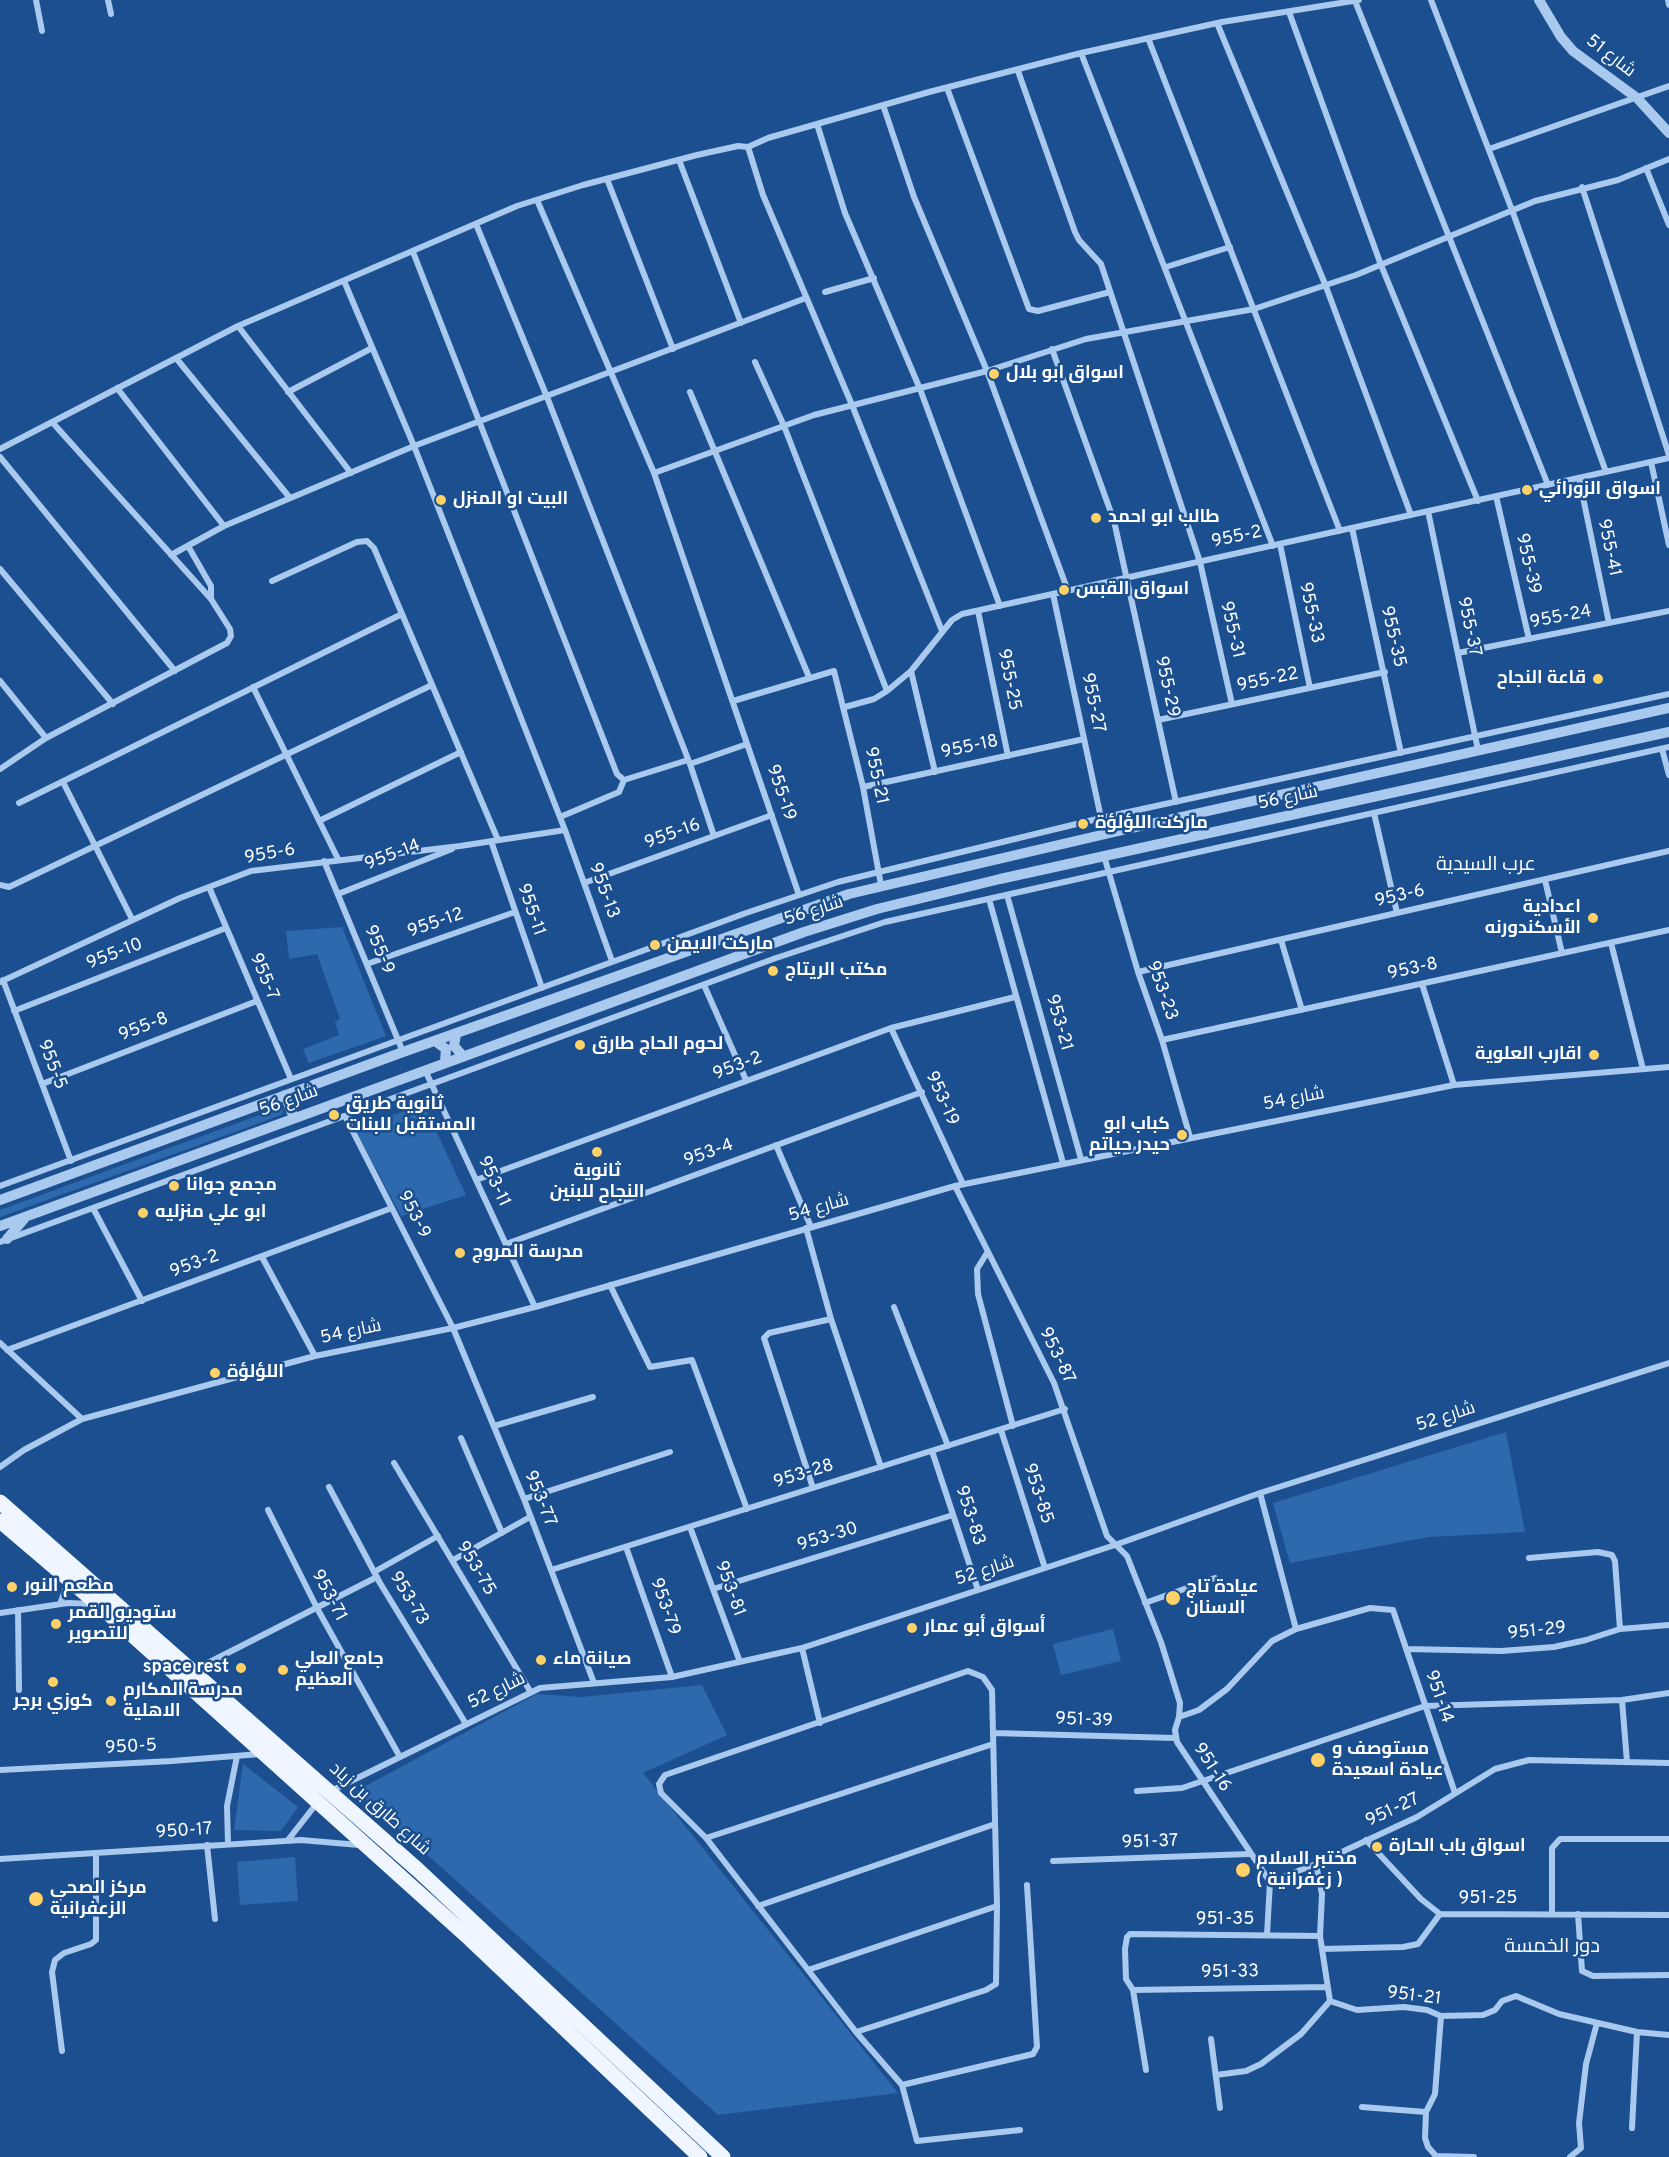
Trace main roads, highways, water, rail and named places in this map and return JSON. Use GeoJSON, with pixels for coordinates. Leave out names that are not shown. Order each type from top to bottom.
{"type":"FeatureCollection","features":[{"type":"Feature","properties":{"kind":"main road","name":"شارع طارق بن زياد"},"geometry":{"type":"LineString","coordinates":[[0,1502],[418,1870],[723,2157]]}},
{"type":"Feature","properties":{"kind":"main road","name":"شارع طارق بن زياد"},"geometry":{"type":"LineString","coordinates":[[0,1521],[100,1606],[369,1847],[470,1939],[700,2157]]}},
{"type":"Feature","properties":{"kind":"place","name":"اسواق ابو بلال"},"geometry":{"type":"Point","coordinates":[994,374]}},
{"type":"Feature","properties":{"kind":"place","name":"اسواق الزورائي"},"geometry":{"type":"Point","coordinates":[1527,490]}},
{"type":"Feature","properties":{"kind":"place","name":"البيت او المنزل"},"geometry":{"type":"Point","coordinates":[441,500]}},
{"type":"Feature","properties":{"kind":"place","name":"طالب ابو احمد"},"geometry":{"type":"Point","coordinates":[1096,518]}},
{"type":"Feature","properties":{"kind":"place","name":"اسواق القبس"},"geometry":{"type":"Point","coordinates":[1064,590]}},
{"type":"Feature","properties":{"kind":"place","name":"قاعة النجاح"},"geometry":{"type":"Point","coordinates":[1598,679]}},
{"type":"Feature","properties":{"kind":"place","name":"ماركت اللؤلؤة"},"geometry":{"type":"Point","coordinates":[1083,824]}},
{"type":"Feature","properties":{"kind":"place","name":"اعدادية الأسكندورنه"},"geometry":{"type":"Point","coordinates":[1593,918]}},
{"type":"Feature","properties":{"kind":"place","name":"ماركت الايمن"},"geometry":{"type":"Point","coordinates":[655,945]}},
{"type":"Feature","properties":{"kind":"place","name":"مكتب الريتاج"},"geometry":{"type":"Point","coordinates":[773,971]}},
{"type":"Feature","properties":{"kind":"place","name":"لحوم الحاج طارق"},"geometry":{"type":"Point","coordinates":[580,1045]}},
{"type":"Feature","properties":{"kind":"place","name":"اقارب العلوية"},"geometry":{"type":"Point","coordinates":[1594,1055]}},
{"type":"Feature","properties":{"kind":"place","name":"ثانوية طريق المستقبل للبنات"},"geometry":{"type":"Point","coordinates":[334,1115]}},
{"type":"Feature","properties":{"kind":"place","name":"كباب ابو حيدر حياتم"},"geometry":{"type":"Point","coordinates":[1182,1135]}},
{"type":"Feature","properties":{"kind":"place","name":"ثانوية النجاح للبنين"},"geometry":{"type":"Point","coordinates":[597,1152]}},
{"type":"Feature","properties":{"kind":"place","name":"مجمع جوانا"},"geometry":{"type":"Point","coordinates":[174,1186]}},
{"type":"Feature","properties":{"kind":"place","name":"ابو علي منزليه"},"geometry":{"type":"Point","coordinates":[143,1213]}},
{"type":"Feature","properties":{"kind":"place","name":"مدرسة المروج"},"geometry":{"type":"Point","coordinates":[460,1253]}},
{"type":"Feature","properties":{"kind":"place","name":"اللؤلؤة"},"geometry":{"type":"Point","coordinates":[215,1373]}},
{"type":"Feature","properties":{"kind":"place","name":"مطعم النور"},"geometry":{"type":"Point","coordinates":[12,1587]}},
{"type":"Feature","properties":{"kind":"place","name":"عيادة تاج الاسنان"},"geometry":{"type":"Point","coordinates":[1173,1598]}},
{"type":"Feature","properties":{"kind":"place","name":"ستوديو القمر للتصوير"},"geometry":{"type":"Point","coordinates":[56,1624]}},
{"type":"Feature","properties":{"kind":"place","name":"أسواق أبو عمار"},"geometry":{"type":"Point","coordinates":[912,1628]}},
{"type":"Feature","properties":{"kind":"place","name":"صيانة ماء"},"geometry":{"type":"Point","coordinates":[541,1660]}},
{"type":"Feature","properties":{"kind":"place","name":"space rest"},"geometry":{"type":"Point","coordinates":[241,1668]}},
{"type":"Feature","properties":{"kind":"place","name":"جامع العلي العظيم"},"geometry":{"type":"Point","coordinates":[283,1670]}},
{"type":"Feature","properties":{"kind":"place","name":"كوزي برجر"},"geometry":{"type":"Point","coordinates":[53,1682]}},
{"type":"Feature","properties":{"kind":"place","name":"مدرسة المكارم الاهلية"},"geometry":{"type":"Point","coordinates":[111,1701]}},
{"type":"Feature","properties":{"kind":"place","name":"مستوصف و عيادة اسعيدة"},"geometry":{"type":"Point","coordinates":[1318,1760]}},
{"type":"Feature","properties":{"kind":"place","name":"اسواق باب الحارة"},"geometry":{"type":"Point","coordinates":[1377,1847]}},
{"type":"Feature","properties":{"kind":"place","name":"مختبر السلام ( زعفرانية )"},"geometry":{"type":"Point","coordinates":[1243,1870]}},
{"type":"Feature","properties":{"kind":"place","name":"مركز الصحي الزعفرانية"},"geometry":{"type":"Point","coordinates":[36,1899]}},
{"type":"Feature","properties":{"kind":"district","name":"عرب السيدية"},"geometry":{"type":"Point","coordinates":[1486,866]}},
{"type":"Feature","properties":{"kind":"district","name":"دور الخمسة"},"geometry":{"type":"Point","coordinates":[1552,1948]}}]}
